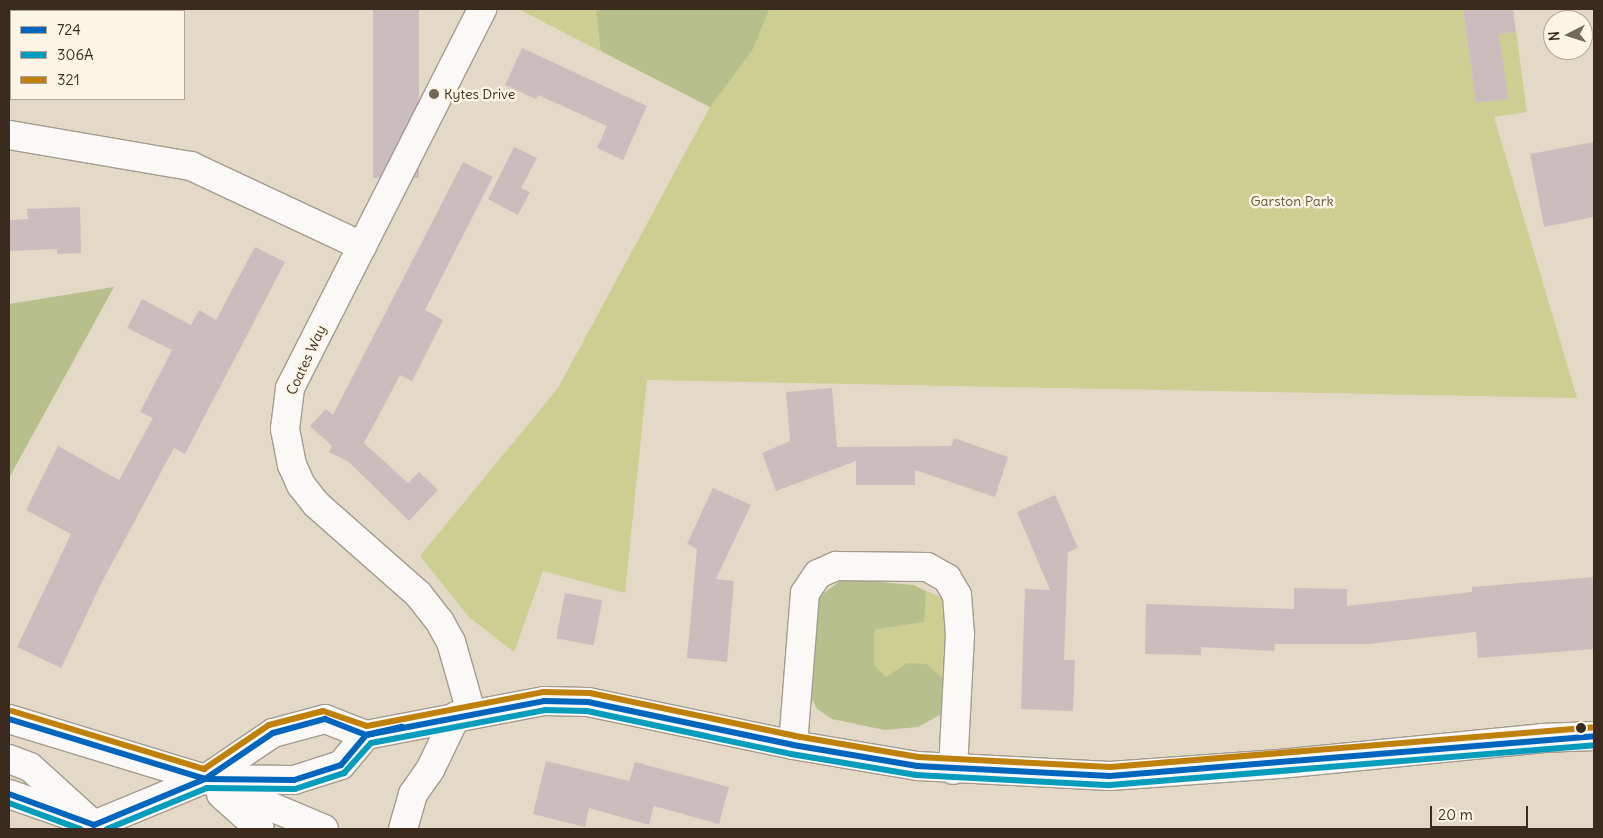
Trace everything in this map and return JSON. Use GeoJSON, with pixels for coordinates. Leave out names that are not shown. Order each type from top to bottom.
{"type":"FeatureCollection","features":[{"type":"Feature","properties":{"kind":"main road","name":"Coates Way"},"geometry":{"type":"LineString","coordinates":[[463,714],[451,642],[440,622],[418,594],[316,504],[301,485],[289,454],[285,429],[290,388],[482,9]]}},
{"type":"Feature","properties":{"kind":"main road"},"geometry":{"type":"LineString","coordinates":[[9,135],[190,166],[362,246]]}},
{"type":"Feature","properties":{"kind":"main road"},"geometry":{"type":"LineString","coordinates":[[793,745],[805,593],[818,574],[836,566],[927,567],[947,578],[957,595],[960,635],[953,770]]}},
{"type":"Feature","properties":{"kind":"main road"},"geometry":{"type":"LineString","coordinates":[[9,794],[101,827],[205,779],[273,733],[325,720],[366,735],[463,714],[544,701],[588,702],[793,745],[953,770],[1110,776],[1594,736]]}},
{"type":"Feature","properties":{"kind":"main road"},"geometry":{"type":"LineString","coordinates":[[403,829],[413,794],[430,770],[463,714]]}},
{"type":"Feature","properties":{"kind":"main road"},"geometry":{"type":"LineString","coordinates":[[9,718],[205,779],[324,829]]}},
{"type":"Feature","properties":{"kind":"main road"},"geometry":{"type":"LineString","coordinates":[[205,779],[294,780],[341,765],[366,735]]}},
{"type":"Feature","properties":{"kind":"main road"},"geometry":{"type":"LineString","coordinates":[[9,760],[30,766],[101,827]]}},
{"type":"Feature","properties":{"kind":"main road"},"geometry":{"type":"LineString","coordinates":[[205,779],[260,829]]}},
{"type":"Feature","properties":{"kind":"green space","name":"Garston Park"},"geometry":{"type":"Polygon","coordinates":[[[518,9],[1463,9],[1476,103],[1507,99],[1499,34],[1516,32],[1527,112],[1494,117],[1577,398],[647,380],[625,593],[543,571],[514,652],[469,617],[420,556],[558,388],[710,107],[518,9]]]}},
{"type":"Feature","properties":{"kind":"green space"},"geometry":{"type":"Polygon","coordinates":[[[596,9],[769,9],[753,49],[710,107],[601,51],[596,9]]]}},
{"type":"Feature","properties":{"kind":"green space"},"geometry":{"type":"Polygon","coordinates":[[[114,287],[9,478],[9,304],[114,287]]]}},
{"type":"Feature","properties":{"kind":"green space"},"geometry":{"type":"Polygon","coordinates":[[[843,579],[914,585],[926,591],[924,622],[874,630],[874,665],[886,677],[907,663],[927,664],[946,682],[947,711],[918,727],[885,730],[832,719],[817,709],[805,686],[808,636],[820,596],[843,579]]]}},
{"type":"Feature","properties":{"kind":"green space"},"geometry":{"type":"Polygon","coordinates":[[[926,591],[942,598],[948,610],[946,682],[907,664],[886,678],[874,665],[874,630],[923,622],[926,591]]]}},
{"type":"Feature","properties":{"kind":"building"},"geometry":{"type":"Polygon","coordinates":[[[373,9],[419,9],[419,178],[373,178],[373,9]]]}},
{"type":"Feature","properties":{"kind":"building"},"geometry":{"type":"Polygon","coordinates":[[[1463,9],[1513,9],[1516,32],[1499,34],[1508,99],[1476,103],[1463,9]]]}},
{"type":"Feature","properties":{"kind":"building"},"geometry":{"type":"Polygon","coordinates":[[[522,48],[647,106],[623,160],[597,148],[607,126],[538,95],[536,99],[505,85],[522,48]]]}},
{"type":"Feature","properties":{"kind":"building"},"geometry":{"type":"Polygon","coordinates":[[[1594,142],[1594,217],[1544,227],[1530,154],[1594,142]]]}},
{"type":"Feature","properties":{"kind":"building"},"geometry":{"type":"Polygon","coordinates":[[[514,147],[537,158],[521,188],[530,192],[518,215],[488,199],[514,147]]]}},
{"type":"Feature","properties":{"kind":"building"},"geometry":{"type":"Polygon","coordinates":[[[463,162],[493,177],[425,310],[443,320],[412,381],[400,375],[364,443],[408,483],[419,472],[438,490],[409,521],[349,462],[329,452],[332,446],[310,426],[326,409],[333,415],[463,162]]]}},
{"type":"Feature","properties":{"kind":"building"},"geometry":{"type":"Polygon","coordinates":[[[80,207],[81,253],[57,254],[57,249],[9,251],[9,220],[28,219],[27,209],[80,207]]]}},
{"type":"Feature","properties":{"kind":"building"},"geometry":{"type":"Polygon","coordinates":[[[255,247],[285,262],[185,454],[174,448],[103,580],[61,668],[17,647],[71,534],[26,510],[58,446],[119,480],[153,418],[140,412],[172,350],[127,328],[142,299],[191,325],[199,310],[216,320],[255,247]]]}},
{"type":"Feature","properties":{"kind":"building"},"geometry":{"type":"Polygon","coordinates":[[[832,388],[837,447],[951,446],[954,438],[1008,457],[995,497],[915,470],[915,485],[856,485],[856,461],[776,491],[762,453],[790,441],[786,392],[832,388]]]}},
{"type":"Feature","properties":{"kind":"building"},"geometry":{"type":"Polygon","coordinates":[[[713,488],[751,505],[716,579],[734,581],[727,662],[687,658],[697,549],[687,544],[713,488]]]}},
{"type":"Feature","properties":{"kind":"building"},"geometry":{"type":"Polygon","coordinates":[[[1055,495],[1078,548],[1068,552],[1064,660],[1075,660],[1073,711],[1021,709],[1025,589],[1050,590],[1017,512],[1055,495]]]}},
{"type":"Feature","properties":{"kind":"building"},"geometry":{"type":"Polygon","coordinates":[[[1594,577],[1594,649],[1478,658],[1476,632],[1369,644],[1275,644],[1274,651],[1201,647],[1201,655],[1145,654],[1146,604],[1294,609],[1294,588],[1347,589],[1347,606],[1472,592],[1472,587],[1594,577]]]}},
{"type":"Feature","properties":{"kind":"building"},"geometry":{"type":"Polygon","coordinates":[[[565,593],[602,600],[594,645],[556,638],[565,593]]]}},
{"type":"Feature","properties":{"kind":"building"},"geometry":{"type":"Polygon","coordinates":[[[546,761],[629,781],[635,762],[729,787],[719,824],[654,806],[649,825],[589,808],[585,827],[533,814],[546,761]]]}},
{"type":"Feature","properties":{"kind":"transit line","name":"321"},"geometry":{"type":"LineString","coordinates":[[12,711],[204,769],[269,725],[323,711],[367,726],[543,692],[590,693],[795,736],[918,757],[1110,767],[1594,727]]}},
{"type":"Feature","properties":{"kind":"transit line","name":"724"},"geometry":{"type":"LineString","coordinates":[[9,794],[94,825],[205,779],[273,733],[325,719],[366,735],[544,701],[588,702],[793,745],[917,766],[1110,776],[1594,736]]}},
{"type":"Feature","properties":{"kind":"transit line","name":"306A"},"geometry":{"type":"LineString","coordinates":[[107,829],[207,788],[295,789],[344,773],[371,743],[545,710],[587,711],[791,754],[916,775],[1110,785],[1594,745]]}},
{"type":"Feature","properties":{"kind":"transit line","name":"724"},"geometry":{"type":"LineString","coordinates":[[9,719],[205,779],[294,780],[341,765],[366,735],[402,727]]}},
{"type":"Feature","properties":{"kind":"transit line","name":"306A"},"geometry":{"type":"LineString","coordinates":[[9,803],[80,829]]}},
{"type":"Feature","properties":{"kind":"place","name":"Kytes Drive"},"geometry":{"type":"Point","coordinates":[434,94]}}]}
